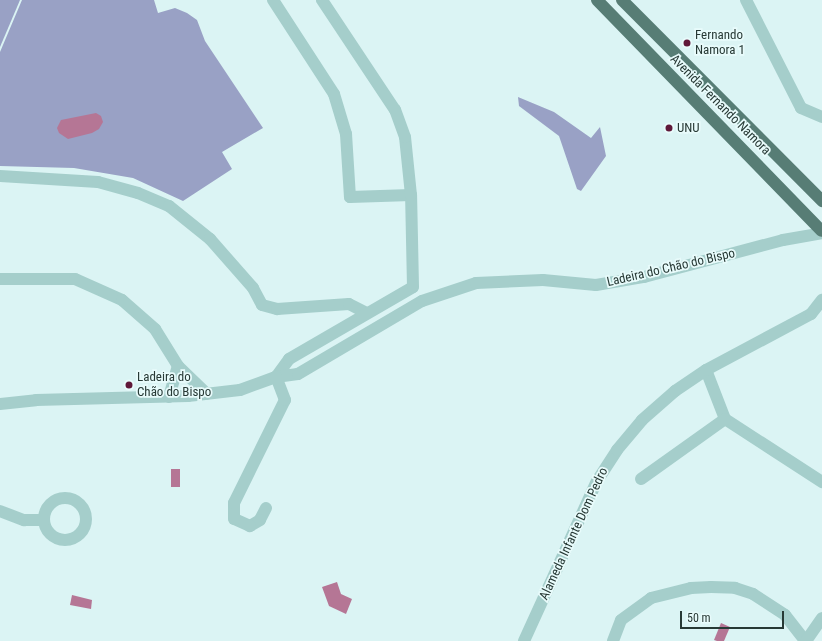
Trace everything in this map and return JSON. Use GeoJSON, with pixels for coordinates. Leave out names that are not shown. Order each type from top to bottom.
{"type":"FeatureCollection","features":[{"type":"Feature","properties":{"kind":"main road","name":"Avenida Fernando Namora"},"geometry":{"type":"LineString","coordinates":[[597,0],[822,232]]}},
{"type":"Feature","properties":{"kind":"main road","name":"Avenida Fernando Namora"},"geometry":{"type":"LineString","coordinates":[[622,0],[822,201]]}},
{"type":"Feature","properties":{"kind":"street"},"geometry":{"type":"LineString","coordinates":[[274,0],[334,94],[346,134],[350,197],[411,194]]}},
{"type":"Feature","properties":{"kind":"street"},"geometry":{"type":"LineString","coordinates":[[266,508],[260,520],[250,526],[234,520],[234,503],[285,400],[276,377],[289,359],[413,287],[411,194],[405,136],[395,110],[322,0]]}},
{"type":"Feature","properties":{"kind":"street"},"geometry":{"type":"LineString","coordinates":[[746,0],[801,108],[822,117]]}},
{"type":"Feature","properties":{"kind":"street"},"geometry":{"type":"LineString","coordinates":[[0,176],[98,182],[138,193],[169,206],[210,239],[253,288],[262,305],[277,309],[349,304],[367,313]]}},
{"type":"Feature","properties":{"kind":"street","name":"Ladeira do Chão do Bispo"},"geometry":{"type":"LineString","coordinates":[[0,404],[36,400],[169,397],[240,390],[276,377],[298,374],[422,301],[476,284],[542,280],[596,285],[644,277],[783,240],[822,232]]}},
{"type":"Feature","properties":{"kind":"street"},"geometry":{"type":"LineString","coordinates":[[0,279],[74,279],[122,300],[154,329],[178,366],[207,394]]}},
{"type":"Feature","properties":{"kind":"street","name":"Alameda Infante Dom Pedro"},"geometry":{"type":"LineString","coordinates":[[524,641],[597,480],[617,450],[642,420],[675,391],[706,370],[816,313],[822,300]]}},
{"type":"Feature","properties":{"kind":"street"},"geometry":{"type":"LineString","coordinates":[[169,397],[178,366]]}},
{"type":"Feature","properties":{"kind":"street"},"geometry":{"type":"LineString","coordinates":[[706,370],[725,419],[822,482]]}},
{"type":"Feature","properties":{"kind":"street"},"geometry":{"type":"LineString","coordinates":[[641,479],[725,419]]}},
{"type":"Feature","properties":{"kind":"street"},"geometry":{"type":"LineString","coordinates":[[0,511],[24,520],[44,520]]}},
{"type":"Feature","properties":{"kind":"street"},"geometry":{"type":"LineString","coordinates":[[613,641],[621,620],[651,598],[691,588],[735,588],[753,594],[785,615],[806,641],[822,618]]}},
{"type":"Feature","properties":{"kind":"shaded area"},"geometry":{"type":"Polygon","coordinates":[[[0,0],[20,0],[0,47],[0,0]]]}},
{"type":"Feature","properties":{"kind":"shaded area"},"geometry":{"type":"Polygon","coordinates":[[[22,0],[154,0],[158,13],[175,8],[187,13],[197,20],[205,41],[263,128],[222,152],[232,169],[183,201],[133,178],[74,168],[0,166],[0,52],[22,0]]]}},
{"type":"Feature","properties":{"kind":"shaded area"},"geometry":{"type":"Polygon","coordinates":[[[518,97],[554,112],[591,138],[600,127],[606,156],[581,191],[577,189],[559,136],[519,106],[518,97]]]}},
{"type":"Feature","properties":{"kind":"shaded area"},"geometry":{"type":"Polygon","coordinates":[[[96,113],[101,116],[103,122],[99,129],[92,133],[68,139],[59,133],[57,128],[61,120],[96,113]]]}},
{"type":"Feature","properties":{"kind":"shaded area"},"geometry":{"type":"Polygon","coordinates":[[[171,469],[180,469],[180,487],[171,487],[171,469]]]}},
{"type":"Feature","properties":{"kind":"shaded area"},"geometry":{"type":"Polygon","coordinates":[[[337,582],[341,594],[352,599],[346,614],[329,606],[322,587],[337,582]]]}},
{"type":"Feature","properties":{"kind":"shaded area"},"geometry":{"type":"Polygon","coordinates":[[[72,595],[92,600],[91,609],[70,605],[72,595]]]}},
{"type":"Feature","properties":{"kind":"shaded area"},"geometry":{"type":"Polygon","coordinates":[[[721,623],[730,627],[724,641],[717,641],[714,640],[721,623]]]}},
{"type":"Feature","properties":{"kind":"place","name":"Fernando Namora 1"},"geometry":{"type":"Point","coordinates":[687,43]}},
{"type":"Feature","properties":{"kind":"place","name":"UNU"},"geometry":{"type":"Point","coordinates":[669,128]}},
{"type":"Feature","properties":{"kind":"place","name":"Ladeira do Chão do Bispo"},"geometry":{"type":"Point","coordinates":[129,385]}}]}
